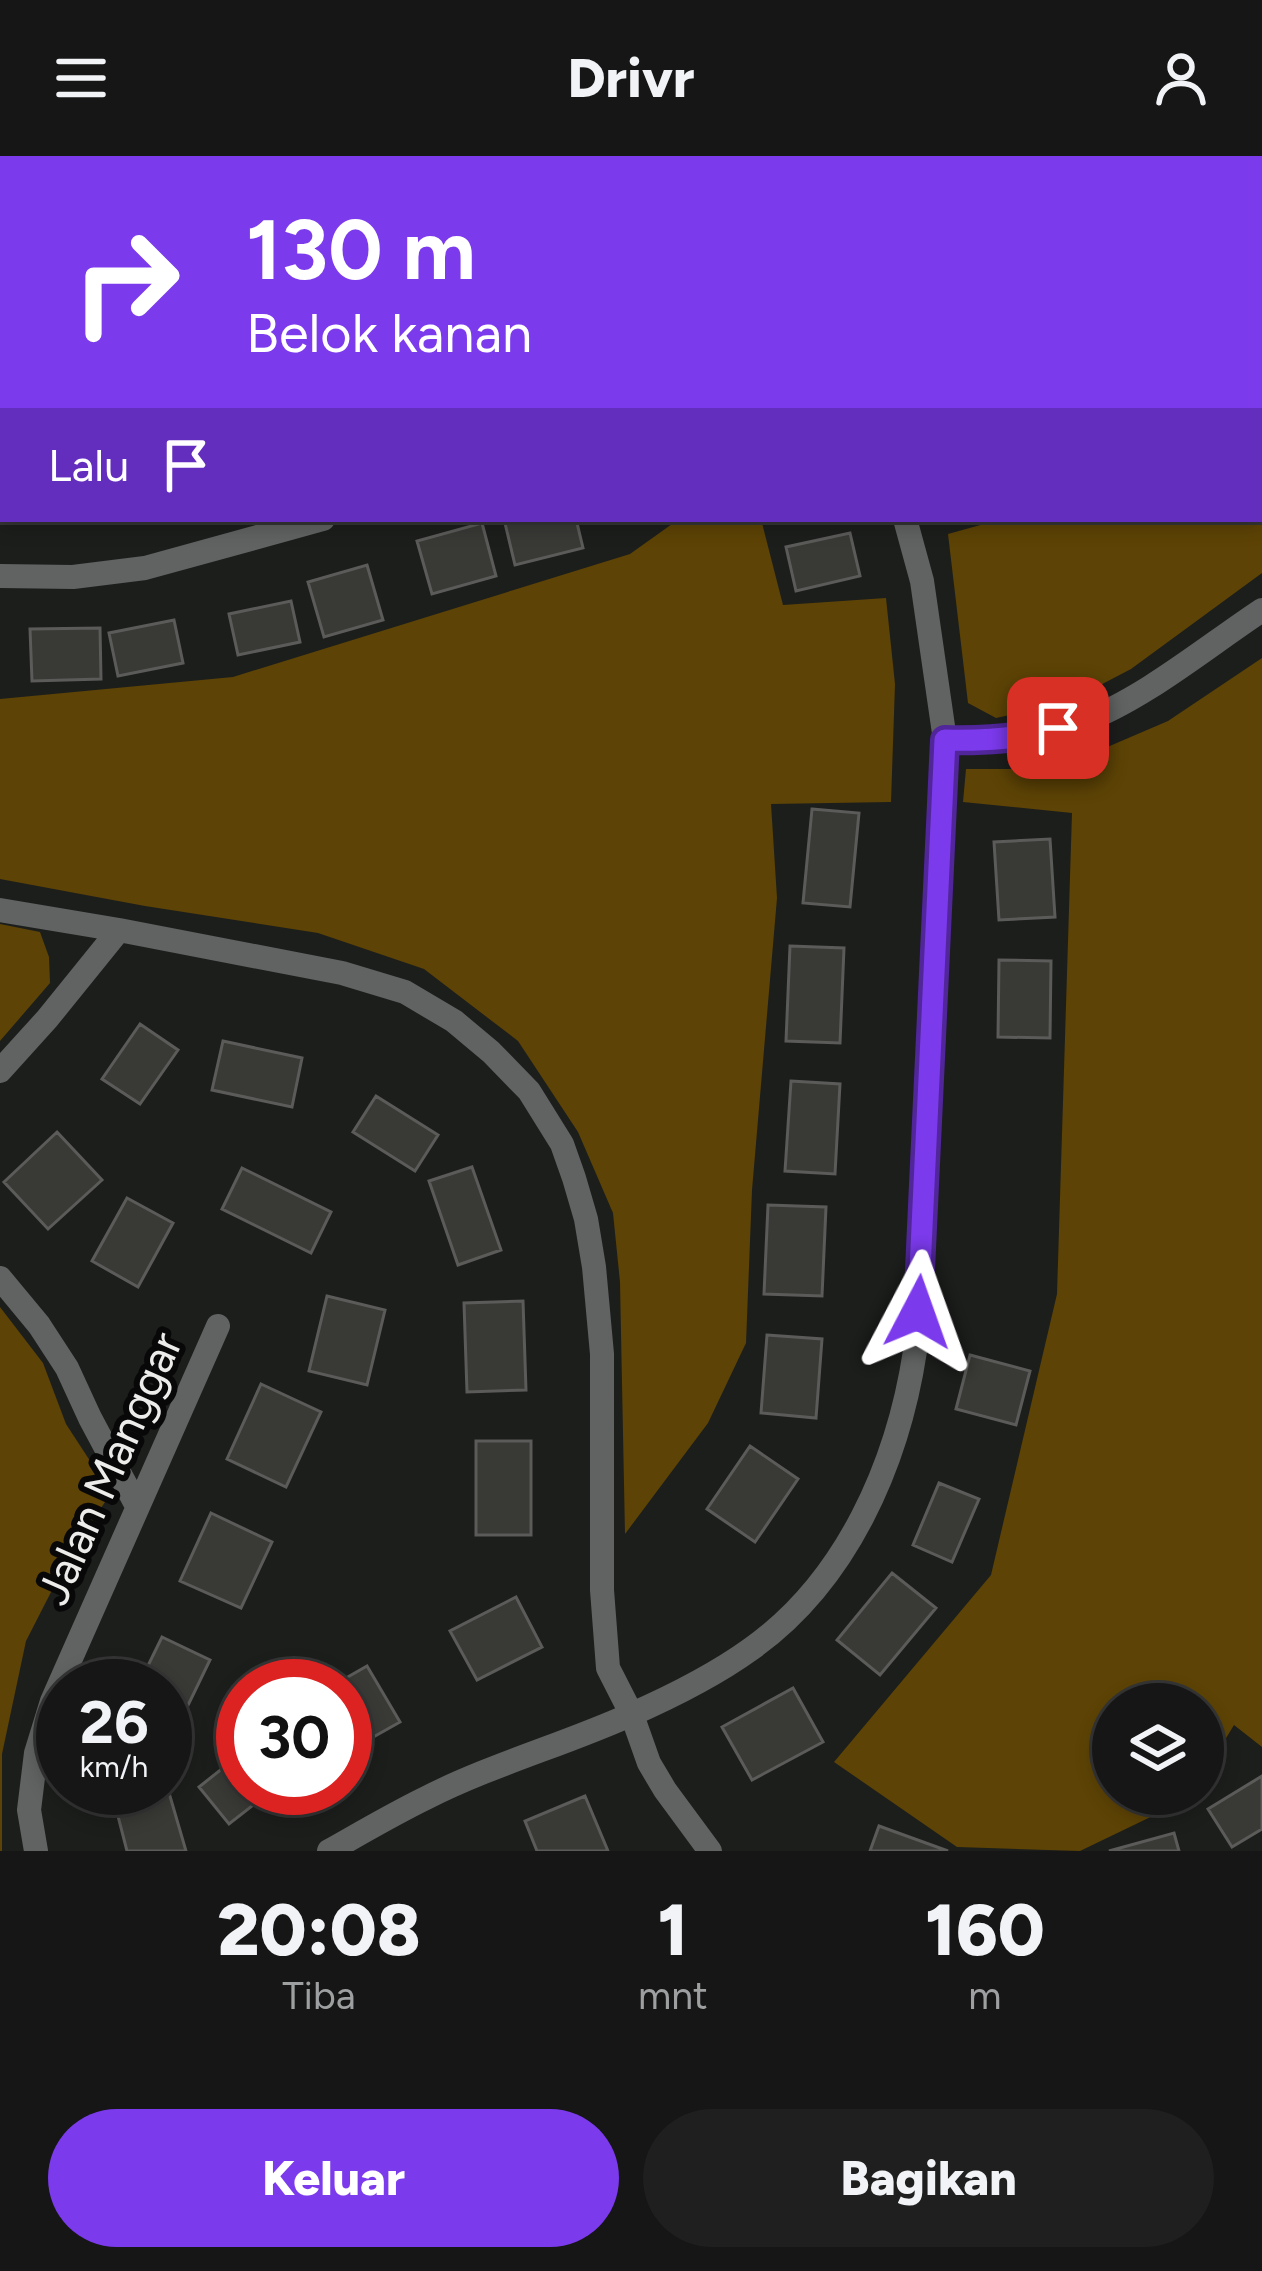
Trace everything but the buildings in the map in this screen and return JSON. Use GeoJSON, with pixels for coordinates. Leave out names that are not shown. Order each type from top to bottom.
{"type":"FeatureCollection","features":[{"type":"Feature","properties":{"kind":"street"},"geometry":{"type":"LineString","coordinates":[[0,576],[73,578],[145,568],[312,522]]}},
{"type":"Feature","properties":{"kind":"street"},"geometry":{"type":"LineString","coordinates":[[329,1851],[428,1797],[632,1714],[754,1648],[803,1601],[850,1538],[875,1492],[908,1400],[915,1351],[945,740],[922,581],[906,522]]}},
{"type":"Feature","properties":{"kind":"street"},"geometry":{"type":"LineString","coordinates":[[945,740],[990,741],[1082,722],[1132,698],[1262,610]]}},
{"type":"Feature","properties":{"kind":"street"},"geometry":{"type":"LineString","coordinates":[[0,910],[342,974],[405,992],[454,1021],[529,1091],[562,1144],[586,1219],[594,1268],[602,1354],[602,1590],[608,1668],[632,1714],[649,1763],[710,1851]]}},
{"type":"Feature","properties":{"kind":"street"},"geometry":{"type":"LineString","coordinates":[[0,1071],[119,930]]}},
{"type":"Feature","properties":{"kind":"street"},"geometry":{"type":"LineString","coordinates":[[0,1278],[68,1368],[137,1506]]}},
{"type":"Feature","properties":{"kind":"street","name":"Jalan Manggar"},"geometry":{"type":"LineString","coordinates":[[36,1851],[29,1810],[36,1754],[52,1701],[218,1326]]}},
{"type":"Feature","properties":{"kind":"shaded area"},"geometry":{"type":"Polygon","coordinates":[[[675,522],[762,522],[783,605],[886,598],[895,684],[891,802],[771,804],[777,898],[752,1190],[746,1343],[708,1423],[625,1534],[620,1282],[613,1213],[578,1132],[518,1041],[424,969],[318,933],[0,879],[0,699],[233,677],[630,554],[675,522]]]}},
{"type":"Feature","properties":{"kind":"shaded area"},"geometry":{"type":"Polygon","coordinates":[[[991,522],[1262,522],[1262,573],[1131,669],[1066,703],[996,718],[968,703],[948,534],[991,522]]]}},
{"type":"Feature","properties":{"kind":"shaded area"},"geometry":{"type":"Polygon","coordinates":[[[1262,658],[1262,1747],[1234,1725],[1224,1741],[1224,1683],[1092,1683],[1092,1815],[1155,1815],[1080,1851],[957,1847],[834,1762],[991,1575],[1057,1294],[1072,813],[963,802],[966,769],[1056,769],[1168,721],[1262,658]]]}},
{"type":"Feature","properties":{"kind":"shaded area"},"geometry":{"type":"Polygon","coordinates":[[[0,924],[40,932],[49,957],[50,983],[0,1041],[0,924]]]}},
{"type":"Feature","properties":{"kind":"shaded area"},"geometry":{"type":"Polygon","coordinates":[[[0,1307],[43,1363],[66,1424],[111,1493],[71,1553],[26,1641],[2,1754],[2,1851],[0,1851],[0,1307]]]}},
{"type":"Feature","properties":{"kind":"route"},"geometry":{"type":"LineString","coordinates":[[918,1312],[945,740],[990,741],[1058,728]]}}]}
